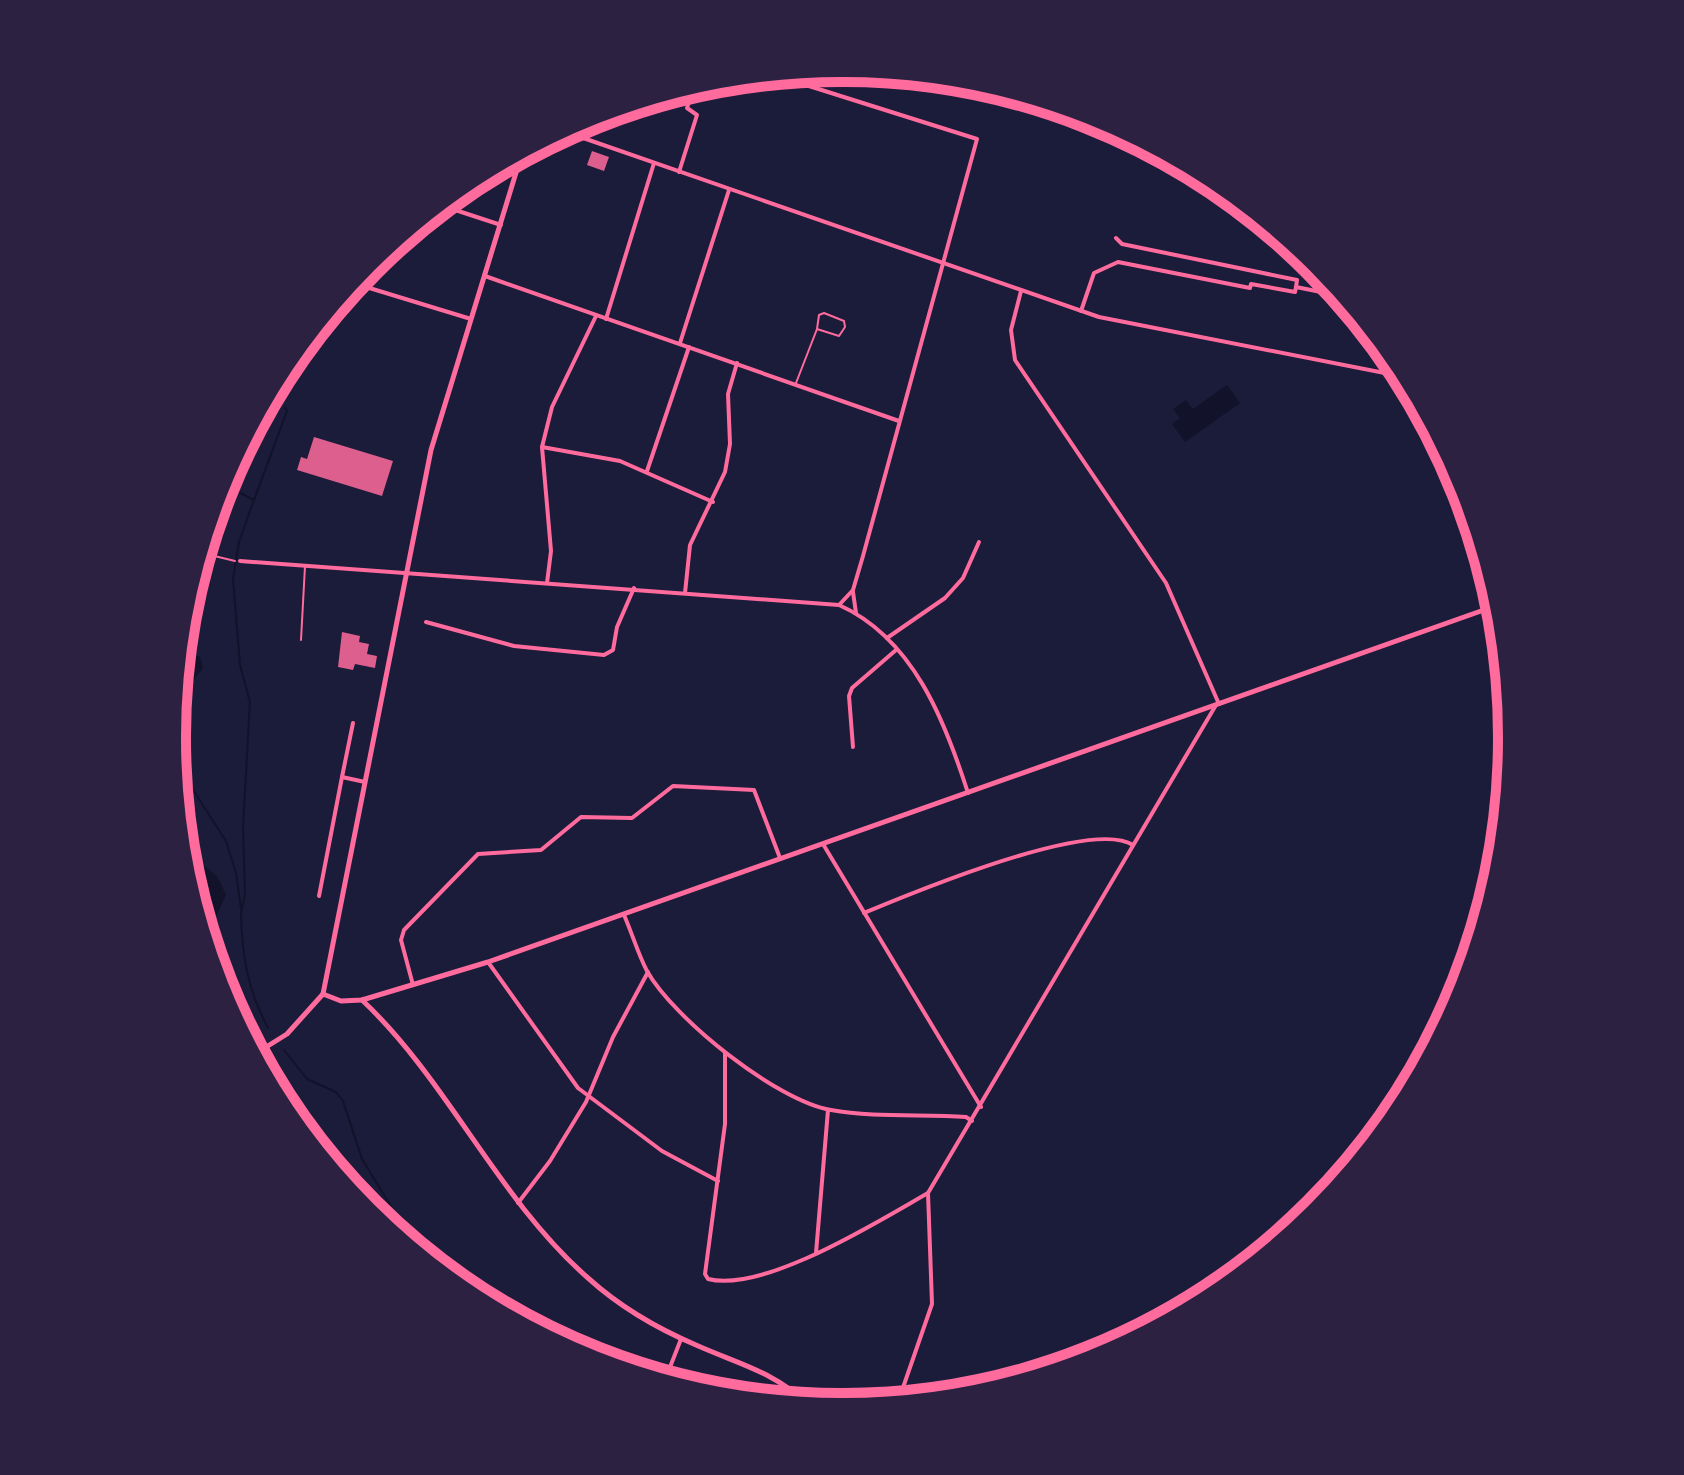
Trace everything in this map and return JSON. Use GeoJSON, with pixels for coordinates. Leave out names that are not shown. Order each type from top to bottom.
{"type":"FeatureCollection","features":[{"type":"Feature","properties":{"kind":"street"},"geometry":{"type":"LineString","coordinates":[[799,83],[977,139],[853,590],[856,613]]}},
{"type":"Feature","properties":{"kind":"street"},"geometry":{"type":"LineString","coordinates":[[679,172],[697,115],[687,108],[689,100]]}},
{"type":"Feature","properties":{"kind":"street"},"geometry":{"type":"LineString","coordinates":[[580,137],[1081,311],[1387,373]]}},
{"type":"Feature","properties":{"kind":"street"},"geometry":{"type":"LineString","coordinates":[[606,319],[654,163]]}},
{"type":"Feature","properties":{"kind":"street"},"geometry":{"type":"LineString","coordinates":[[265,1048],[287,1034],[323,994],[431,450],[518,168]]}},
{"type":"Feature","properties":{"kind":"street"},"geometry":{"type":"LineString","coordinates":[[680,343],[729,189]]}},
{"type":"Feature","properties":{"kind":"street"},"geometry":{"type":"LineString","coordinates":[[454,209],[501,225]]}},
{"type":"Feature","properties":{"kind":"street"},"geometry":{"type":"LineString","coordinates":[[1081,311],[1094,273],[1118,262],[1250,288],[1251,284],[1295,292],[1297,280],[1122,244],[1116,238]]}},
{"type":"Feature","properties":{"kind":"street"},"geometry":{"type":"LineString","coordinates":[[485,276],[899,421]]}},
{"type":"Feature","properties":{"kind":"street"},"geometry":{"type":"LineString","coordinates":[[366,287],[471,319]]}},
{"type":"Feature","properties":{"kind":"street"},"geometry":{"type":"LineString","coordinates":[[1296,287],[1323,292]]}},
{"type":"Feature","properties":{"kind":"street"},"geometry":{"type":"LineString","coordinates":[[1021,291],[1011,330],[1015,360],[1166,583],[1217,704]]}},
{"type":"Feature","properties":{"kind":"street"},"geometry":{"type":"LineString","coordinates":[[547,583],[551,551],[542,447],[552,407],[596,316]]}},
{"type":"Feature","properties":{"kind":"street"},"geometry":{"type":"LineString","coordinates":[[647,471],[689,347]]}},
{"type":"Feature","properties":{"kind":"street"},"geometry":{"type":"LineString","coordinates":[[685,593],[690,545],[713,502],[730,444],[728,394],[737,363]]}},
{"type":"Feature","properties":{"kind":"street"},"geometry":{"type":"LineString","coordinates":[[542,447],[594,453],[647,471],[713,502]]}},
{"type":"Feature","properties":{"kind":"street"},"geometry":{"type":"LineString","coordinates":[[887,638],[945,598],[963,578],[979,542]]}},
{"type":"Feature","properties":{"kind":"street"},"geometry":{"type":"LineString","coordinates":[[240,561],[839,605],[856,613],[887,638],[922,683],[938,710],[968,793]]}},
{"type":"Feature","properties":{"kind":"street"},"geometry":{"type":"LineString","coordinates":[[426,622],[514,646],[604,655],[613,650],[617,627],[634,588]]}},
{"type":"Feature","properties":{"kind":"street"},"geometry":{"type":"LineString","coordinates":[[839,605],[853,590]]}},
{"type":"Feature","properties":{"kind":"street"},"geometry":{"type":"LineString","coordinates":[[323,994],[341,1001],[362,1000],[488,962],[1485,610]]}},
{"type":"Feature","properties":{"kind":"street"},"geometry":{"type":"LineString","coordinates":[[853,747],[849,696],[852,688],[896,650]]}},
{"type":"Feature","properties":{"kind":"street"},"geometry":{"type":"LineString","coordinates":[[725,1053],[725,1124],[705,1269],[708,1279],[732,1282],[816,1253],[928,1193],[1217,704]]}},
{"type":"Feature","properties":{"kind":"street"},"geometry":{"type":"LineString","coordinates":[[319,896],[353,723]]}},
{"type":"Feature","properties":{"kind":"street"},"geometry":{"type":"LineString","coordinates":[[342,777],[365,782]]}},
{"type":"Feature","properties":{"kind":"street"},"geometry":{"type":"LineString","coordinates":[[413,985],[401,940],[404,930],[454,877],[478,854],[541,850],[581,817],[632,818],[666,789],[679,784],[754,790],[780,859]]}},
{"type":"Feature","properties":{"kind":"street"},"geometry":{"type":"LineString","coordinates":[[864,913],[916,891],[1074,842],[1113,837],[1133,845]]}},
{"type":"Feature","properties":{"kind":"street"},"geometry":{"type":"LineString","coordinates":[[823,844],[981,1107]]}},
{"type":"Feature","properties":{"kind":"street"},"geometry":{"type":"LineString","coordinates":[[624,915],[648,972],[725,1053],[764,1079],[828,1110],[954,1116],[973,1121]]}},
{"type":"Feature","properties":{"kind":"street"},"geometry":{"type":"LineString","coordinates":[[488,962],[556,1061],[588,1095],[662,1151],[718,1181]]}},
{"type":"Feature","properties":{"kind":"street"},"geometry":{"type":"LineString","coordinates":[[518,1203],[550,1161],[588,1095],[613,1037],[648,972]]}},
{"type":"Feature","properties":{"kind":"street"},"geometry":{"type":"LineString","coordinates":[[362,1000],[418,1061],[518,1203],[560,1251],[616,1302],[681,1339],[767,1372],[794,1391]]}},
{"type":"Feature","properties":{"kind":"street"},"geometry":{"type":"LineString","coordinates":[[816,1253],[828,1110]]}},
{"type":"Feature","properties":{"kind":"street"},"geometry":{"type":"LineString","coordinates":[[902,1390],[932,1304],[928,1193]]}},
{"type":"Feature","properties":{"kind":"street"},"geometry":{"type":"LineString","coordinates":[[669,1370],[681,1339]]}},
{"type":"Feature","properties":{"kind":"street"},"geometry":{"type":"LineString","coordinates":[[780,1390],[784,1383]]}},
{"type":"Feature","properties":{"kind":"lane"},"geometry":{"type":"LineString","coordinates":[[796,385],[817,329],[819,315],[824,313],[844,321],[845,327],[839,336],[817,329]]}},
{"type":"Feature","properties":{"kind":"lane"},"geometry":{"type":"LineString","coordinates":[[301,640],[305,565]]}},
{"type":"Feature","properties":{"kind":"path"},"geometry":{"type":"LineString","coordinates":[[213,556],[231,560]]}},
{"type":"Feature","properties":{"kind":"shaded area"},"geometry":{"type":"Polygon","coordinates":[[[1227,385],[1240,403],[1185,442],[1172,424],[1180,418],[1173,409],[1186,400],[1193,409],[1227,385]]]}},
{"type":"Feature","properties":{"kind":"shaded area"},"geometry":{"type":"Polygon","coordinates":[[[192,653],[200,657],[203,668],[189,686],[192,653]]]}},
{"type":"Feature","properties":{"kind":"shaded area"},"geometry":{"type":"Polygon","coordinates":[[[198,862],[217,876],[226,895],[213,922],[198,862]]]}},
{"type":"Feature","properties":{"kind":"building"},"geometry":{"type":"Polygon","coordinates":[[[592,151],[609,157],[604,171],[587,165],[592,151]]]}},
{"type":"Feature","properties":{"kind":"building"},"geometry":{"type":"Polygon","coordinates":[[[314,437],[393,461],[382,496],[297,470],[301,457],[307,459],[314,437]]]}},
{"type":"Feature","properties":{"kind":"building"},"geometry":{"type":"Polygon","coordinates":[[[342,632],[360,636],[359,642],[369,644],[367,654],[377,656],[375,668],[355,664],[353,670],[338,667],[342,632]]]}},
{"type":"Feature","properties":{"kind":"waterway"},"geometry":{"type":"LineString","coordinates":[[254,500],[287,411],[285,408]]}},
{"type":"Feature","properties":{"kind":"waterway"},"geometry":{"type":"LineString","coordinates":[[235,490],[254,500],[239,542],[233,579],[240,665],[250,702],[243,827],[245,895],[241,913]]}},
{"type":"Feature","properties":{"kind":"waterway"},"geometry":{"type":"LineString","coordinates":[[188,782],[226,841],[236,873],[241,908]]}},
{"type":"Feature","properties":{"kind":"waterway"},"geometry":{"type":"LineString","coordinates":[[241,914],[247,973],[268,1028]]}},
{"type":"Feature","properties":{"kind":"waterway"},"geometry":{"type":"LineString","coordinates":[[284,1050],[307,1079],[336,1092],[343,1101],[362,1159],[399,1220]]}}]}
